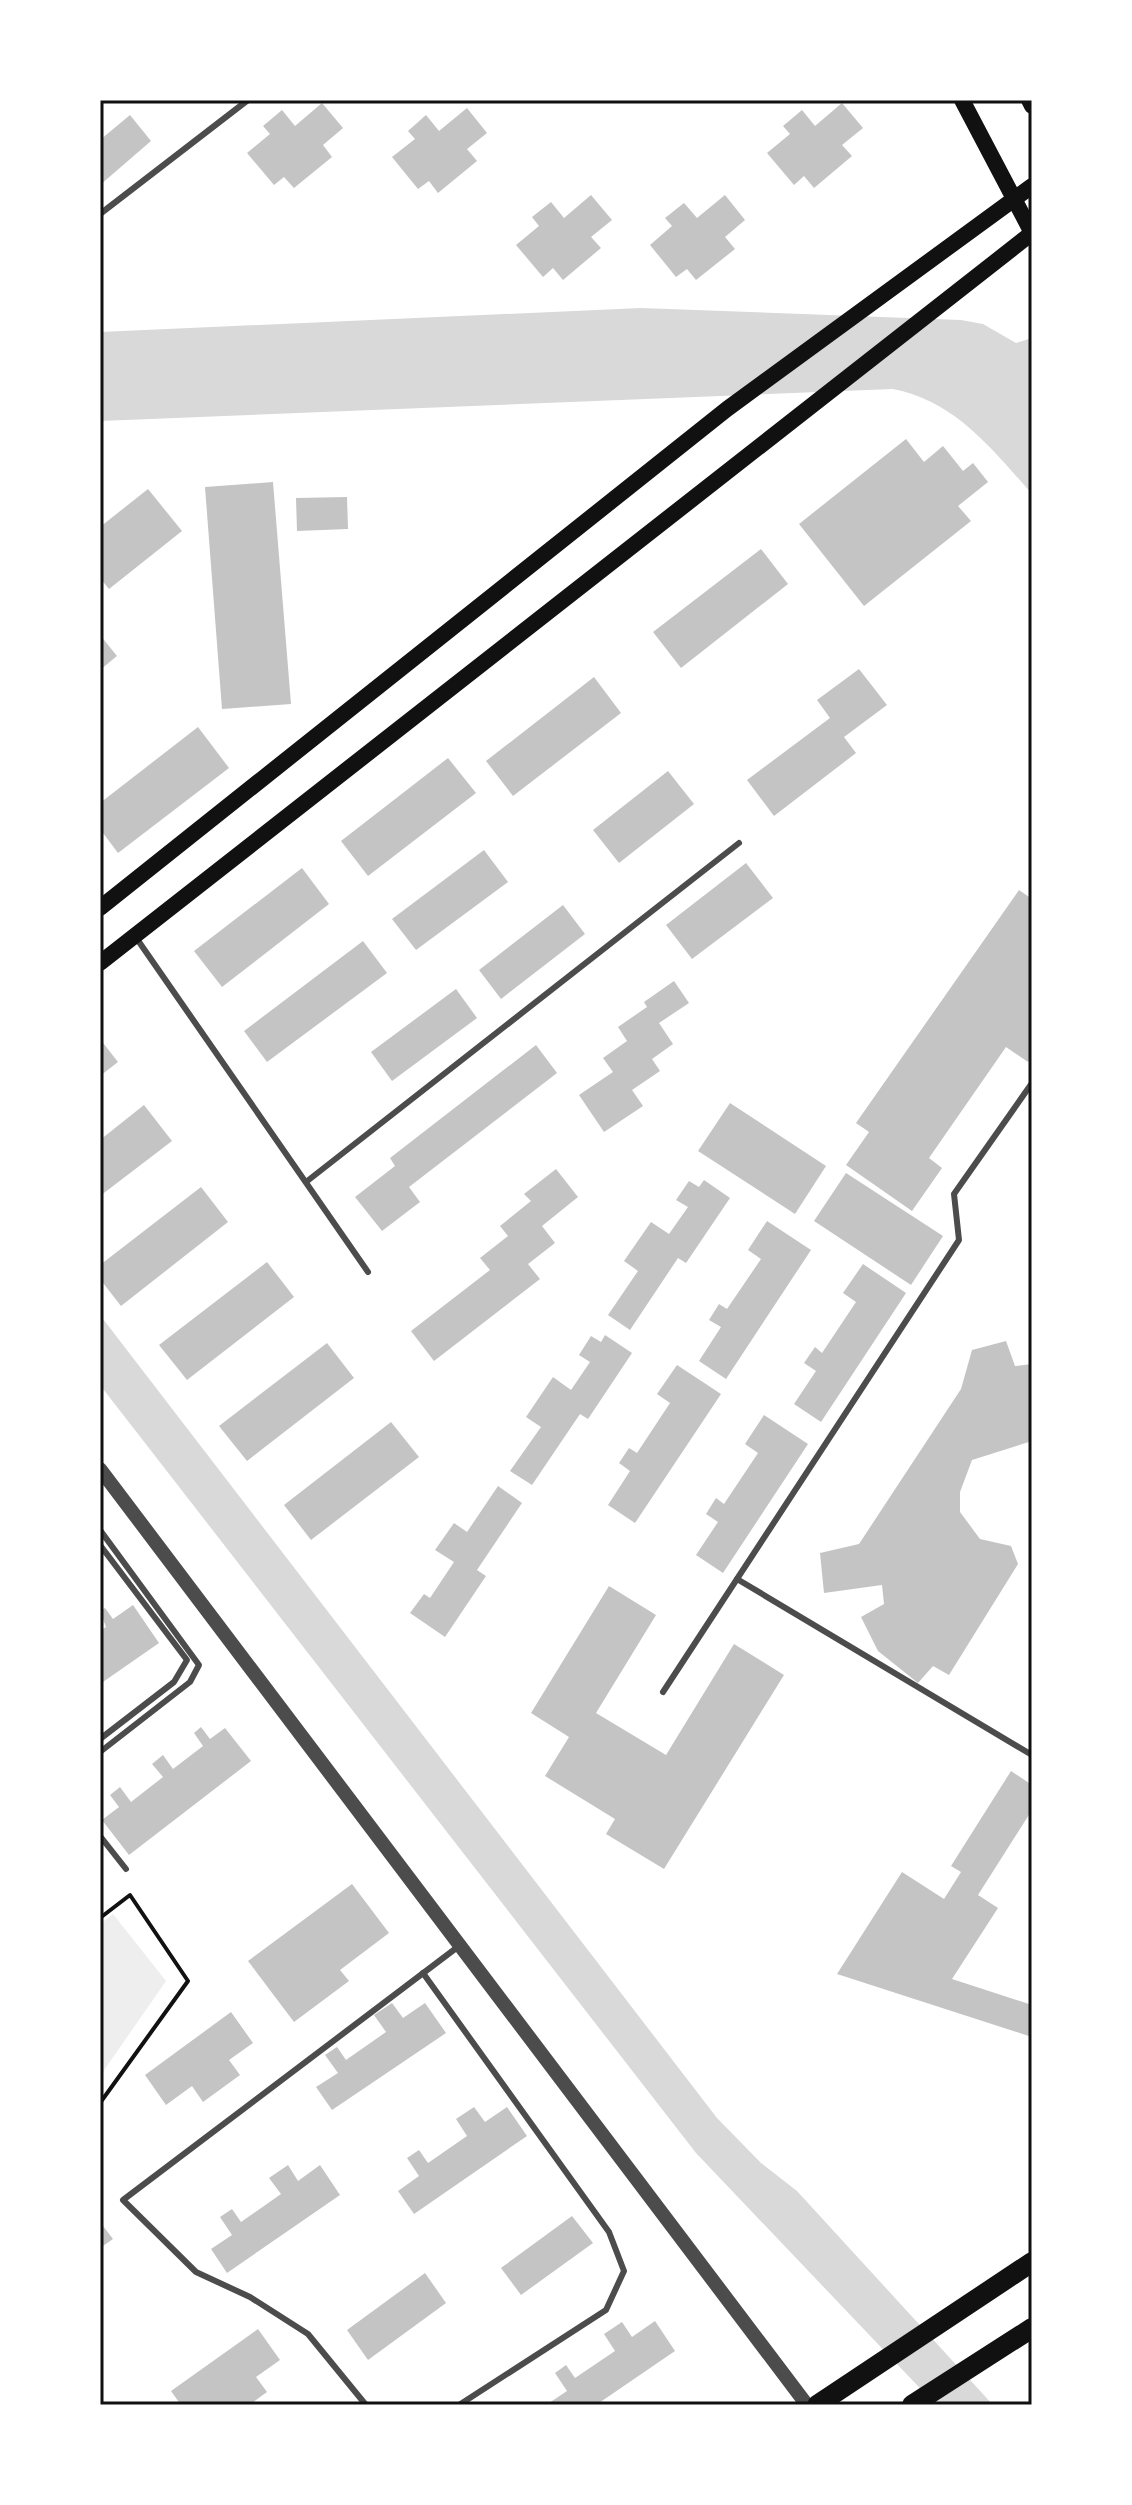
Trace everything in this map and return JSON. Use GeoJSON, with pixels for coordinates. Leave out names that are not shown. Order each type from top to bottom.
{"type":"FeatureCollection","features":[{"type":"Feature","properties":{"kind":"main road"},"geometry":{"type":"LineString","coordinates":[[100,963],[1032,233],[962,100]]}},
{"type":"Feature","properties":{"kind":"main road"},"geometry":{"type":"LineString","coordinates":[[1029,100],[1032,106]]}},
{"type":"Feature","properties":{"kind":"main road"},"geometry":{"type":"LineString","coordinates":[[102,903],[727,409],[1014,196],[1032,186]]}},
{"type":"Feature","properties":{"kind":"main road"},"geometry":{"type":"LineString","coordinates":[[817,2405],[1032,2262]]}},
{"type":"Feature","properties":{"kind":"main road"},"geometry":{"type":"LineString","coordinates":[[912,2405],[1032,2328]]}},
{"type":"Feature","properties":{"kind":"street"},"geometry":{"type":"LineString","coordinates":[[100,1469],[807,2405]]}},
{"type":"Feature","properties":{"kind":"lane"},"geometry":{"type":"LineString","coordinates":[[100,214],[248,100]]}},
{"type":"Feature","properties":{"kind":"lane"},"geometry":{"type":"LineString","coordinates":[[306,1182],[739,843]]}},
{"type":"Feature","properties":{"kind":"lane"},"geometry":{"type":"LineString","coordinates":[[135,936],[368,1272]]}},
{"type":"Feature","properties":{"kind":"lane"},"geometry":{"type":"LineString","coordinates":[[663,1692],[959,1240],[954,1194],[1032,1083]]}},
{"type":"Feature","properties":{"kind":"lane"},"geometry":{"type":"LineString","coordinates":[[100,1530],[199,1665],[190,1682],[100,1752]]}},
{"type":"Feature","properties":{"kind":"lane"},"geometry":{"type":"LineString","coordinates":[[100,1545],[187,1660],[174,1682],[100,1739]]}},
{"type":"Feature","properties":{"kind":"lane"},"geometry":{"type":"LineString","coordinates":[[737,1579],[1032,1755]]}},
{"type":"Feature","properties":{"kind":"lane"},"geometry":{"type":"LineString","coordinates":[[100,1836],[126,1869]]}},
{"type":"Feature","properties":{"kind":"lane"},"geometry":{"type":"LineString","coordinates":[[366,2405],[308,2334],[250,2297],[196,2272],[123,2200],[459,1946]]}},
{"type":"Feature","properties":{"kind":"lane"},"geometry":{"type":"LineString","coordinates":[[423,1973],[609,2232],[624,2271],[606,2310],[459,2405]]}},
{"type":"Feature","properties":{"kind":"path"},"geometry":{"type":"LineString","coordinates":[[100,1918],[130,1895],[188,1981],[100,2103]]}},
{"type":"Feature","properties":{"kind":"shaded area"},"geometry":{"type":"Polygon","coordinates":[[[641,308],[961,320],[983,324],[1016,343],[1032,338],[1032,494],[986,444],[953,415],[915,395],[893,389],[100,421],[100,332],[641,308]]]}},
{"type":"Feature","properties":{"kind":"shaded area"},"geometry":{"type":"Polygon","coordinates":[[[100,1315],[717,2118],[761,2163],[797,2191],[993,2405],[936,2405],[696,2153],[100,1385],[100,1315]]]}},
{"type":"Feature","properties":{"kind":"shaded area"},"geometry":{"type":"Polygon","coordinates":[[[113,1914],[166,1981],[100,2076],[100,1924],[113,1914]]]}},
{"type":"Feature","properties":{"kind":"building"},"geometry":{"type":"Polygon","coordinates":[[[322,103],[343,128],[323,145],[332,157],[294,188],[284,177],[274,185],[247,153],[270,134],[263,126],[282,110],[295,126],[322,103]]]}},
{"type":"Feature","properties":{"kind":"building"},"geometry":{"type":"Polygon","coordinates":[[[842,103],[863,128],[842,145],[852,156],[814,188],[804,176],[794,185],[767,153],[790,134],[783,126],[802,110],[815,126],[842,103]]]}},
{"type":"Feature","properties":{"kind":"building"},"geometry":{"type":"Polygon","coordinates":[[[467,108],[487,133],[467,149],[477,161],[438,193],[429,181],[418,189],[392,157],[415,139],[408,131],[426,115],[439,131],[467,108]]]}},
{"type":"Feature","properties":{"kind":"building"},"geometry":{"type":"Polygon","coordinates":[[[130,115],[151,141],[100,185],[100,140],[130,115]]]}},
{"type":"Feature","properties":{"kind":"building"},"geometry":{"type":"Polygon","coordinates":[[[591,195],[612,220],[591,237],[601,248],[563,280],[553,268],[543,277],[516,245],[539,226],[532,217],[551,202],[564,218],[591,195]]]}},
{"type":"Feature","properties":{"kind":"building"},"geometry":{"type":"Polygon","coordinates":[[[725,195],[745,220],[725,237],[735,249],[696,280],[687,269],[676,277],[650,245],[672,226],[665,218],[684,203],[697,218],[725,195]]]}},
{"type":"Feature","properties":{"kind":"building"},"geometry":{"type":"Polygon","coordinates":[[[906,439],[924,462],[943,446],[963,471],[973,463],[988,482],[958,506],[971,521],[864,606],[799,524],[906,439]]]}},
{"type":"Feature","properties":{"kind":"building"},"geometry":{"type":"Polygon","coordinates":[[[273,482],[291,704],[222,709],[205,487],[273,482]]]}},
{"type":"Feature","properties":{"kind":"building"},"geometry":{"type":"Polygon","coordinates":[[[148,489],[182,531],[109,589],[100,578],[100,527],[148,489]]]}},
{"type":"Feature","properties":{"kind":"building"},"geometry":{"type":"Polygon","coordinates":[[[347,497],[348,529],[297,531],[296,498],[347,497]]]}},
{"type":"Feature","properties":{"kind":"building"},"geometry":{"type":"Polygon","coordinates":[[[761,549],[788,584],[681,668],[653,632],[761,549]]]}},
{"type":"Feature","properties":{"kind":"building"},"geometry":{"type":"Polygon","coordinates":[[[100,635],[117,656],[100,670],[100,635]]]}},
{"type":"Feature","properties":{"kind":"building"},"geometry":{"type":"Polygon","coordinates":[[[859,669],[887,705],[844,737],[856,753],[774,816],[747,780],[830,718],[817,700],[859,669]]]}},
{"type":"Feature","properties":{"kind":"building"},"geometry":{"type":"Polygon","coordinates":[[[594,677],[621,713],[513,796],[486,761],[594,677]]]}},
{"type":"Feature","properties":{"kind":"building"},"geometry":{"type":"Polygon","coordinates":[[[198,727],[229,768],[118,853],[100,829],[100,803],[198,727]]]}},
{"type":"Feature","properties":{"kind":"building"},"geometry":{"type":"Polygon","coordinates":[[[448,758],[476,793],[368,876],[341,841],[448,758]]]}},
{"type":"Feature","properties":{"kind":"building"},"geometry":{"type":"Polygon","coordinates":[[[668,771],[694,804],[619,863],[593,830],[668,771]]]}},
{"type":"Feature","properties":{"kind":"building"},"geometry":{"type":"Polygon","coordinates":[[[484,850],[508,882],[416,950],[392,919],[484,850]]]}},
{"type":"Feature","properties":{"kind":"building"},"geometry":{"type":"Polygon","coordinates":[[[746,863],[773,898],[692,959],[666,925],[746,863]]]}},
{"type":"Feature","properties":{"kind":"building"},"geometry":{"type":"Polygon","coordinates":[[[302,868],[329,904],[222,987],[194,951],[302,868]]]}},
{"type":"Feature","properties":{"kind":"building"},"geometry":{"type":"Polygon","coordinates":[[[1019,890],[1032,899],[1032,1056],[1028,1062],[1006,1047],[929,1158],[942,1168],[912,1211],[846,1165],[869,1132],[856,1123],[1019,890]]]}},
{"type":"Feature","properties":{"kind":"building"},"geometry":{"type":"Polygon","coordinates":[[[563,905],[585,934],[501,999],[479,970],[563,905]]]}},
{"type":"Feature","properties":{"kind":"building"},"geometry":{"type":"Polygon","coordinates":[[[363,941],[387,973],[267,1062],[244,1031],[363,941]]]}},
{"type":"Feature","properties":{"kind":"building"},"geometry":{"type":"Polygon","coordinates":[[[674,981],[689,1003],[659,1023],[673,1044],[652,1059],[660,1071],[632,1090],[643,1106],[604,1132],[579,1095],[613,1072],[603,1058],[627,1041],[618,1027],[647,1007],[644,1002],[674,981]]]}},
{"type":"Feature","properties":{"kind":"building"},"geometry":{"type":"Polygon","coordinates":[[[456,989],[477,1018],[392,1081],[371,1052],[456,989]]]}},
{"type":"Feature","properties":{"kind":"building"},"geometry":{"type":"Polygon","coordinates":[[[100,1039],[118,1062],[100,1076],[100,1039]]]}},
{"type":"Feature","properties":{"kind":"building"},"geometry":{"type":"Polygon","coordinates":[[[536,1045],[557,1073],[409,1187],[420,1202],[382,1231],[355,1197],[395,1166],[390,1158],[536,1045]]]}},
{"type":"Feature","properties":{"kind":"building"},"geometry":{"type":"Polygon","coordinates":[[[730,1103],[826,1166],[795,1214],[698,1151],[730,1103]]]}},
{"type":"Feature","properties":{"kind":"building"},"geometry":{"type":"Polygon","coordinates":[[[144,1105],[172,1141],[100,1196],[100,1140],[144,1105]]]}},
{"type":"Feature","properties":{"kind":"building"},"geometry":{"type":"Polygon","coordinates":[[[556,1169],[578,1197],[542,1226],[555,1243],[528,1264],[540,1279],[434,1361],[411,1331],[490,1270],[480,1258],[508,1236],[500,1226],[531,1201],[524,1194],[556,1169]]]}},
{"type":"Feature","properties":{"kind":"building"},"geometry":{"type":"Polygon","coordinates":[[[846,1173],[943,1236],[911,1285],[814,1221],[846,1173]]]}},
{"type":"Feature","properties":{"kind":"building"},"geometry":{"type":"Polygon","coordinates":[[[704,1180],[730,1198],[686,1263],[678,1258],[630,1330],[608,1315],[638,1271],[624,1261],[651,1222],[669,1234],[688,1207],[676,1200],[689,1181],[699,1187],[704,1180]]]}},
{"type":"Feature","properties":{"kind":"building"},"geometry":{"type":"Polygon","coordinates":[[[201,1187],[228,1222],[121,1306],[100,1279],[100,1265],[201,1187]]]}},
{"type":"Feature","properties":{"kind":"building"},"geometry":{"type":"Polygon","coordinates":[[[767,1221],[811,1250],[726,1379],[699,1361],[721,1327],[709,1320],[719,1304],[727,1309],[761,1259],[748,1250],[767,1221]]]}},
{"type":"Feature","properties":{"kind":"building"},"geometry":{"type":"Polygon","coordinates":[[[267,1262],[294,1297],[187,1380],[159,1345],[267,1262]]]}},
{"type":"Feature","properties":{"kind":"building"},"geometry":{"type":"Polygon","coordinates":[[[863,1264],[906,1293],[821,1422],[794,1404],[816,1371],[804,1363],[815,1347],[822,1353],[856,1302],[843,1293],[863,1264]]]}},
{"type":"Feature","properties":{"kind":"building"},"geometry":{"type":"Polygon","coordinates":[[[605,1335],[632,1353],[588,1419],[580,1414],[532,1485],[510,1471],[541,1427],[526,1417],[553,1377],[571,1390],[590,1362],[579,1355],[591,1336],[601,1342],[605,1335]]]}},
{"type":"Feature","properties":{"kind":"building"},"geometry":{"type":"Polygon","coordinates":[[[1006,1341],[1015,1366],[1032,1364],[1032,1441],[972,1460],[960,1492],[960,1512],[980,1539],[1011,1546],[1018,1564],[949,1675],[933,1666],[918,1683],[878,1651],[861,1617],[884,1604],[882,1585],[824,1593],[820,1553],[859,1544],[961,1389],[972,1350],[1006,1341]]]}},
{"type":"Feature","properties":{"kind":"building"},"geometry":{"type":"Polygon","coordinates":[[[327,1343],[354,1378],[247,1461],[219,1426],[327,1343]]]}},
{"type":"Feature","properties":{"kind":"building"},"geometry":{"type":"Polygon","coordinates":[[[677,1365],[721,1394],[635,1523],[608,1505],[630,1471],[619,1463],[629,1448],[637,1453],[670,1403],[657,1394],[677,1365]]]}},
{"type":"Feature","properties":{"kind":"building"},"geometry":{"type":"Polygon","coordinates":[[[764,1415],[808,1444],[723,1573],[696,1555],[718,1522],[706,1514],[716,1498],[724,1504],[758,1453],[745,1444],[764,1415]]]}},
{"type":"Feature","properties":{"kind":"building"},"geometry":{"type":"Polygon","coordinates":[[[391,1422],[419,1457],[311,1540],[284,1505],[391,1422]]]}},
{"type":"Feature","properties":{"kind":"building"},"geometry":{"type":"Polygon","coordinates":[[[498,1486],[522,1503],[477,1570],[486,1576],[445,1637],[410,1613],[424,1594],[430,1598],[454,1562],[435,1550],[454,1523],[467,1532],[498,1486]]]}},
{"type":"Feature","properties":{"kind":"building"},"geometry":{"type":"Polygon","coordinates":[[[609,1586],[656,1615],[596,1713],[666,1755],[734,1644],[784,1675],[664,1869],[606,1834],[615,1819],[545,1776],[569,1737],[531,1713],[609,1586]]]}},
{"type":"Feature","properties":{"kind":"building"},"geometry":{"type":"Polygon","coordinates":[[[133,1605],[159,1643],[100,1684],[100,1631],[106,1627],[100,1611],[105,1608],[113,1619],[133,1605]]]}},
{"type":"Feature","properties":{"kind":"building"},"geometry":{"type":"Polygon","coordinates":[[[201,1727],[210,1739],[225,1728],[251,1761],[129,1855],[102,1820],[119,1807],[110,1795],[120,1787],[131,1802],[163,1777],[152,1764],[163,1755],[173,1769],[203,1746],[194,1733],[201,1727]]]}},
{"type":"Feature","properties":{"kind":"building"},"geometry":{"type":"Polygon","coordinates":[[[1011,1771],[1032,1785],[1032,1810],[978,1895],[998,1908],[952,1979],[1032,2005],[1032,2037],[837,1974],[902,1872],[944,1899],[961,1872],[951,1866],[1011,1771]]]}},
{"type":"Feature","properties":{"kind":"building"},"geometry":{"type":"Polygon","coordinates":[[[352,1884],[389,1933],[340,1970],[349,1981],[294,2022],[248,1961],[352,1884]]]}},
{"type":"Feature","properties":{"kind":"building"},"geometry":{"type":"Polygon","coordinates":[[[392,2003],[403,2018],[425,2003],[446,2033],[332,2110],[316,2087],[338,2073],[325,2055],[337,2047],[346,2060],[386,2032],[374,2015],[392,2003]]]}},
{"type":"Feature","properties":{"kind":"building"},"geometry":{"type":"Polygon","coordinates":[[[231,2012],[253,2043],[229,2060],[240,2075],[203,2102],[192,2086],[166,2105],[145,2075],[231,2012]]]}},
{"type":"Feature","properties":{"kind":"building"},"geometry":{"type":"Polygon","coordinates":[[[474,2107],[485,2122],[507,2107],[527,2136],[414,2214],[398,2191],[419,2176],[407,2158],[419,2150],[428,2163],[467,2136],[456,2119],[474,2107]]]}},
{"type":"Feature","properties":{"kind":"building"},"geometry":{"type":"Polygon","coordinates":[[[288,2165],[298,2181],[320,2165],[340,2195],[227,2273],[211,2249],[232,2235],[220,2217],[232,2209],[241,2222],[281,2194],[269,2178],[288,2165]]]}},
{"type":"Feature","properties":{"kind":"building"},"geometry":{"type":"Polygon","coordinates":[[[572,2216],[593,2243],[521,2295],[501,2268],[572,2216]]]}},
{"type":"Feature","properties":{"kind":"building"},"geometry":{"type":"Polygon","coordinates":[[[100,2222],[113,2239],[100,2248],[100,2222]]]}},
{"type":"Feature","properties":{"kind":"building"},"geometry":{"type":"Polygon","coordinates":[[[425,2273],[446,2303],[368,2360],[347,2330],[425,2273]]]}},
{"type":"Feature","properties":{"kind":"building"},"geometry":{"type":"Polygon","coordinates":[[[655,2321],[675,2351],[596,2405],[546,2405],[567,2391],[555,2373],[566,2365],[575,2378],[615,2351],[604,2334],[622,2322],[632,2337],[655,2321]]]}},
{"type":"Feature","properties":{"kind":"building"},"geometry":{"type":"Polygon","coordinates":[[[258,2329],[280,2360],[256,2377],[267,2392],[249,2405],[181,2405],[171,2391],[258,2329]]]}}]}
